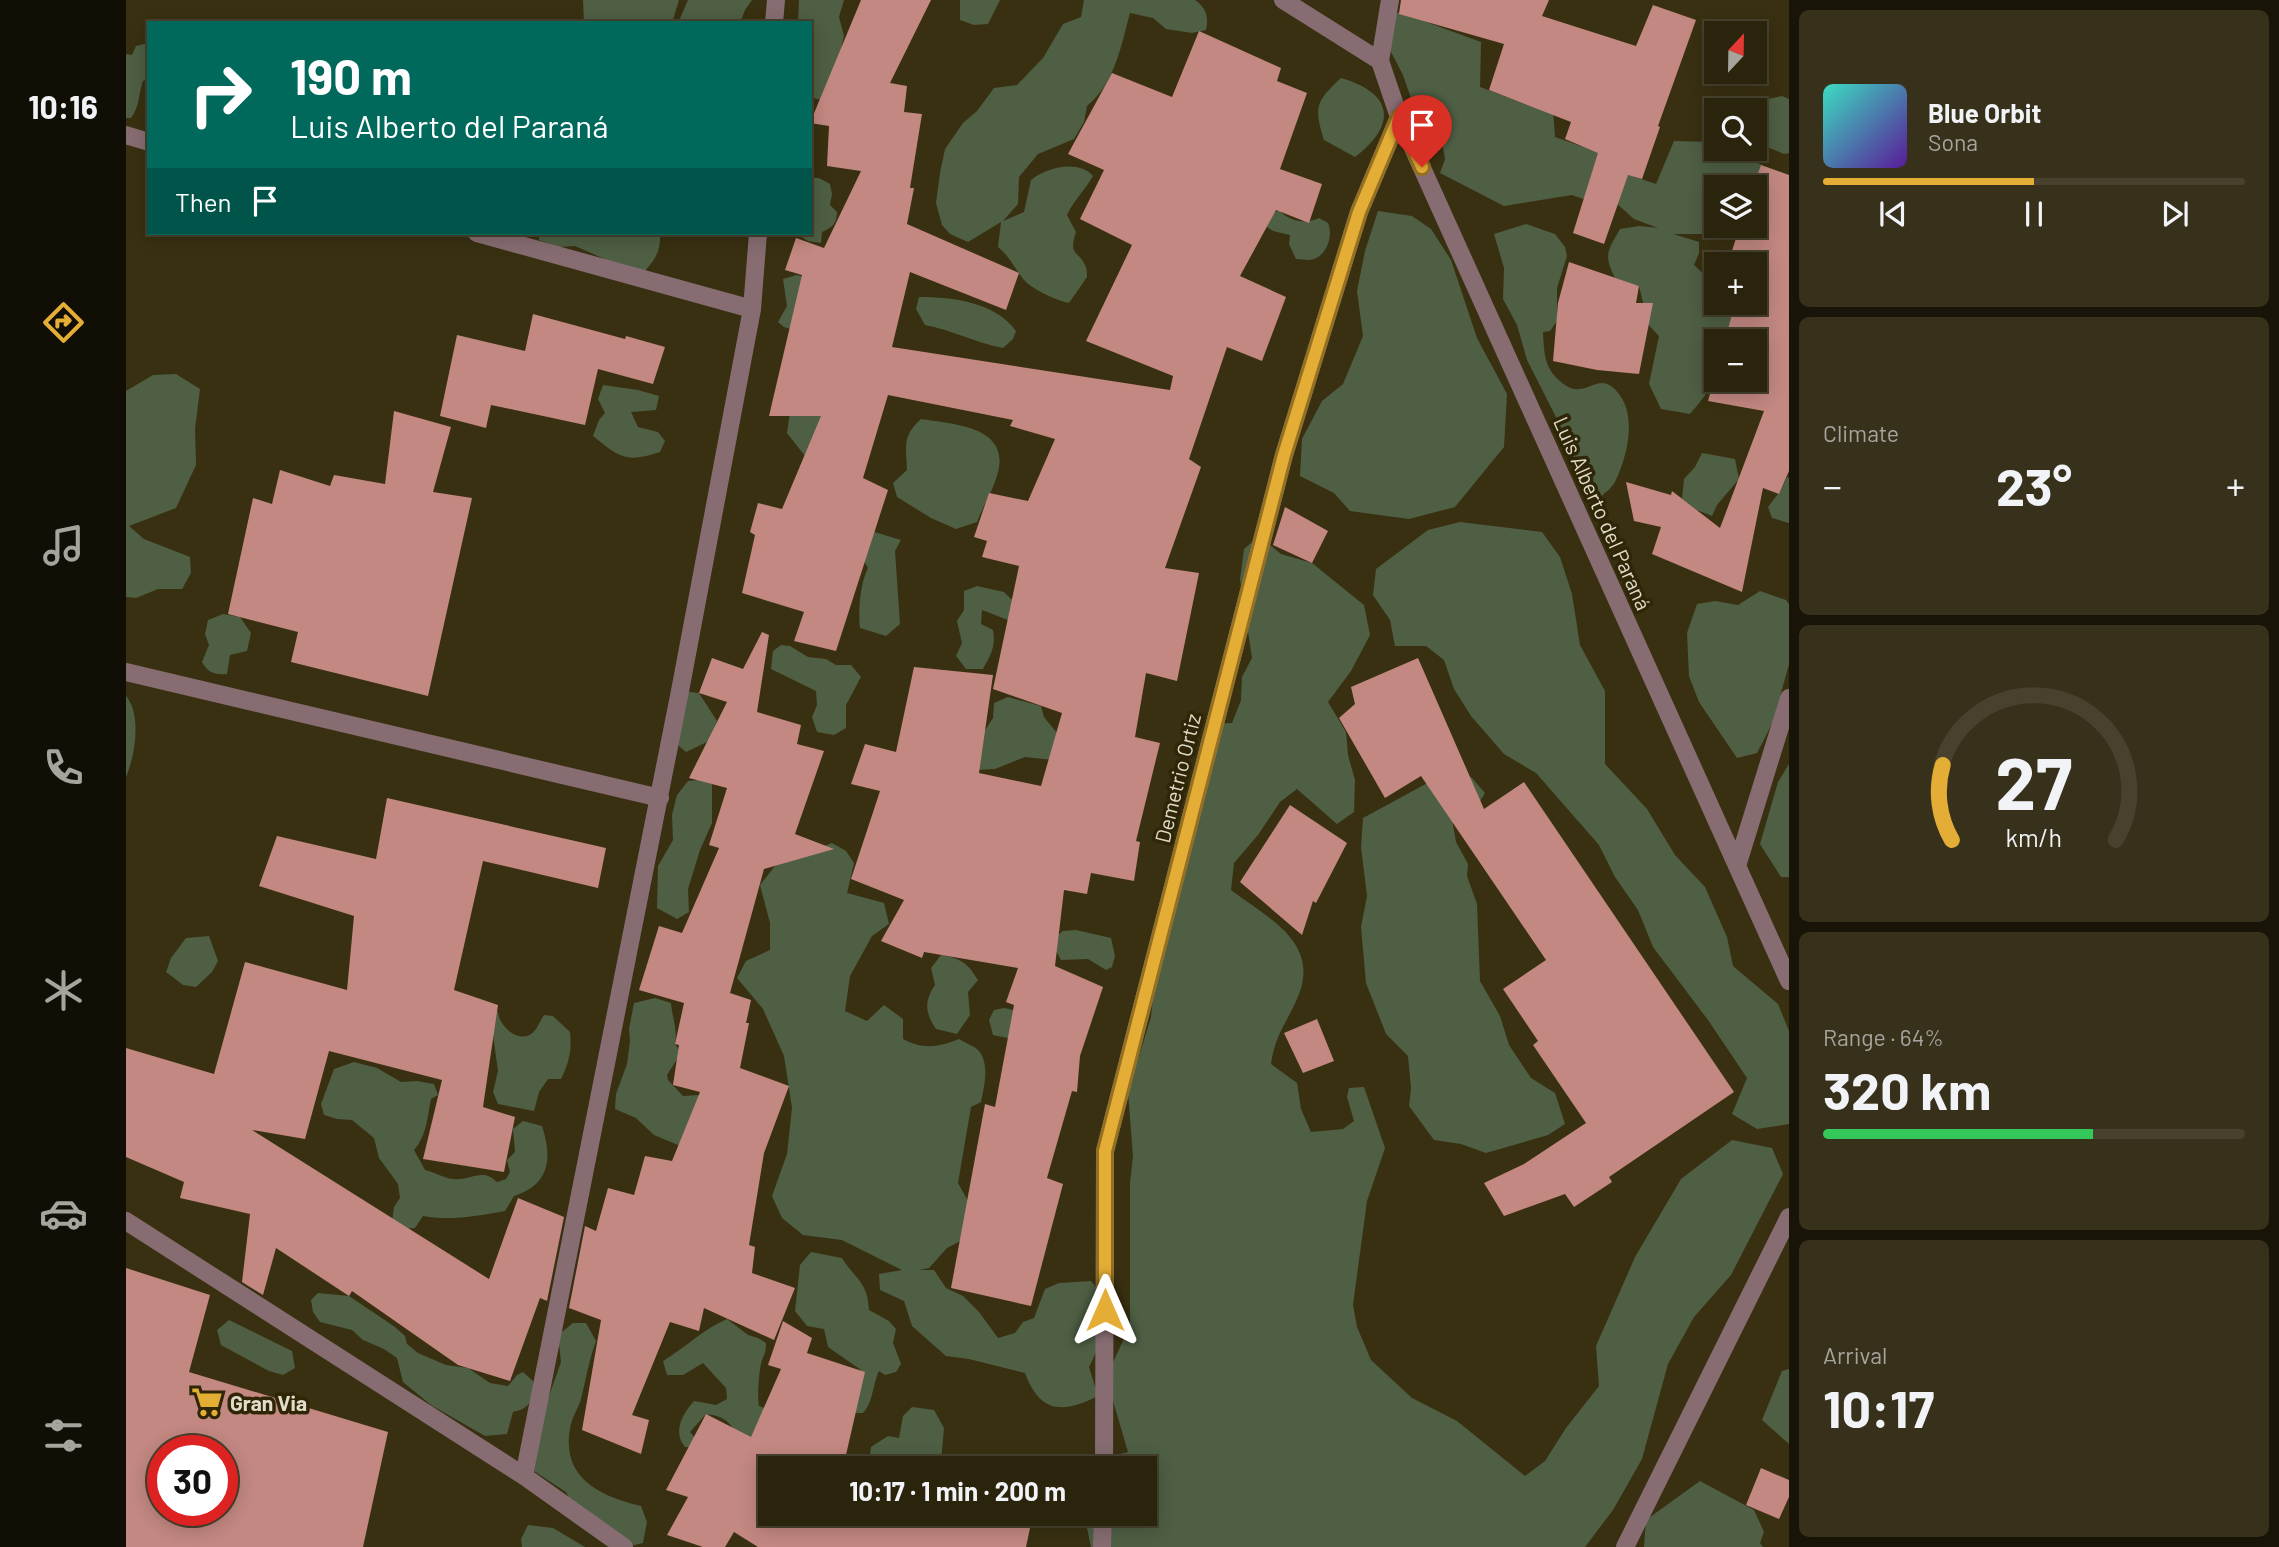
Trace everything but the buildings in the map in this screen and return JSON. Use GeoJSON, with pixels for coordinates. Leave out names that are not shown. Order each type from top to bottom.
{"type":"FeatureCollection","features":[{"type":"Feature","properties":{"kind":"street"},"geometry":{"type":"LineString","coordinates":[[774,21],[776,0]]}},
{"type":"Feature","properties":{"kind":"street"},"geometry":{"type":"LineString","coordinates":[[1283,0],[1380,61]]}},
{"type":"Feature","properties":{"kind":"street","name":"Luis Alberto del Paraná"},"geometry":{"type":"LineString","coordinates":[[1390,0],[1380,61],[1399,117],[1789,981]]}},
{"type":"Feature","properties":{"kind":"street","name":"Demetrio Ortiz"},"geometry":{"type":"LineString","coordinates":[[1104,1456],[1105,1151],[1284,455],[1359,212],[1399,117]]}},
{"type":"Feature","properties":{"kind":"street"},"geometry":{"type":"LineString","coordinates":[[126,135],[147,141]]}},
{"type":"Feature","properties":{"kind":"street"},"geometry":{"type":"LineString","coordinates":[[485,235],[752,309]]}},
{"type":"Feature","properties":{"kind":"street"},"geometry":{"type":"LineString","coordinates":[[524,1476],[660,798],[752,309],[758,235]]}},
{"type":"Feature","properties":{"kind":"street"},"geometry":{"type":"LineString","coordinates":[[126,672],[660,798]]}},
{"type":"Feature","properties":{"kind":"street"},"geometry":{"type":"LineString","coordinates":[[1737,866],[1789,698]]}},
{"type":"Feature","properties":{"kind":"street"},"geometry":{"type":"LineString","coordinates":[[1625,1547],[1789,1217]]}},
{"type":"Feature","properties":{"kind":"street"},"geometry":{"type":"LineString","coordinates":[[126,1221],[524,1476],[624,1547]]}},
{"type":"Feature","properties":{"kind":"street"},"geometry":{"type":"LineString","coordinates":[[1102,1547],[1103,1526]]}},
{"type":"Feature","properties":{"kind":"green space"},"geometry":{"type":"Polygon","coordinates":[[[583,0],[679,0],[673,21],[584,21],[583,0]]]}},
{"type":"Feature","properties":{"kind":"green space"},"geometry":{"type":"Polygon","coordinates":[[[688,0],[752,0],[741,21],[679,21],[688,0]]]}},
{"type":"Feature","properties":{"kind":"green space"},"geometry":{"type":"Polygon","coordinates":[[[799,0],[844,0],[839,17],[844,36],[829,102],[812,98],[812,21],[798,21],[799,0]]]}},
{"type":"Feature","properties":{"kind":"green space"},"geometry":{"type":"Polygon","coordinates":[[[960,0],[1000,0],[988,24],[974,25],[960,20],[960,0]]]}},
{"type":"Feature","properties":{"kind":"green space"},"geometry":{"type":"Polygon","coordinates":[[[1084,0],[1195,0],[1204,9],[1207,21],[1206,30],[1192,33],[1166,29],[1153,18],[1130,13],[1111,75],[1097,97],[1087,106],[1084,122],[1074,139],[1038,154],[1019,177],[1018,204],[1003,221],[1024,212],[1031,180],[1045,172],[1071,167],[1087,171],[1093,176],[1067,215],[1076,232],[1073,249],[1086,266],[1087,274],[1069,303],[1053,298],[1023,279],[998,247],[1001,222],[968,242],[950,234],[942,225],[936,203],[945,149],[963,123],[977,111],[994,88],[1017,85],[1043,58],[1063,24],[1081,17],[1084,0]]]}},
{"type":"Feature","properties":{"kind":"green space"},"geometry":{"type":"Polygon","coordinates":[[[1399,12],[1481,42],[1480,87],[1530,106],[1553,110],[1555,137],[1618,159],[1617,171],[1656,184],[1674,141],[1704,142],[1704,161],[1753,161],[1762,165],[1757,175],[1704,175],[1704,234],[1673,234],[1699,242],[1699,253],[1694,265],[1704,274],[1704,315],[1735,315],[1732,329],[1704,329],[1704,392],[1706,392],[1690,414],[1661,409],[1649,384],[1659,336],[1641,317],[1643,302],[1639,286],[1615,278],[1608,258],[1620,229],[1639,226],[1658,228],[1634,219],[1607,195],[1583,199],[1572,195],[1504,206],[1440,173],[1445,159],[1438,120],[1414,107],[1403,75],[1391,52],[1385,22],[1399,12]]]}},
{"type":"Feature","properties":{"kind":"green space"},"geometry":{"type":"Polygon","coordinates":[[[147,43],[147,79],[143,81],[134,114],[131,118],[126,118],[126,54],[132,55],[136,46],[147,43]]]}},
{"type":"Feature","properties":{"kind":"green space"},"geometry":{"type":"Polygon","coordinates":[[[1341,78],[1371,92],[1380,101],[1384,111],[1378,133],[1355,157],[1324,140],[1319,120],[1322,100],[1341,78]]]}},
{"type":"Feature","properties":{"kind":"green space"},"geometry":{"type":"Polygon","coordinates":[[[1782,96],[1789,99],[1789,153],[1784,154],[1767,147],[1768,99],[1782,96]]]}},
{"type":"Feature","properties":{"kind":"green space"},"geometry":{"type":"Polygon","coordinates":[[[812,178],[819,178],[830,184],[830,205],[837,212],[836,219],[834,224],[822,232],[821,243],[808,241],[798,235],[812,235],[812,178]]]}},
{"type":"Feature","properties":{"kind":"green space"},"geometry":{"type":"Polygon","coordinates":[[[1280,211],[1294,220],[1319,218],[1328,223],[1329,238],[1326,249],[1319,257],[1312,260],[1296,259],[1289,244],[1290,235],[1273,231],[1261,223],[1265,212],[1280,211]]]}},
{"type":"Feature","properties":{"kind":"green space"},"geometry":{"type":"Polygon","coordinates":[[[1378,211],[1412,216],[1431,229],[1451,260],[1477,338],[1507,394],[1504,447],[1455,507],[1409,519],[1350,511],[1334,493],[1300,476],[1302,439],[1322,401],[1343,384],[1363,336],[1357,291],[1365,251],[1378,211]]]}},
{"type":"Feature","properties":{"kind":"green space"},"geometry":{"type":"Polygon","coordinates":[[[1526,224],[1555,234],[1565,247],[1567,256],[1557,288],[1557,321],[1550,331],[1543,332],[1551,371],[1562,383],[1574,389],[1599,383],[1607,384],[1620,395],[1626,406],[1629,432],[1624,459],[1614,484],[1600,498],[1584,485],[1569,457],[1560,425],[1527,360],[1517,325],[1503,299],[1504,268],[1494,234],[1526,224]]]}},
{"type":"Feature","properties":{"kind":"green space"},"geometry":{"type":"Polygon","coordinates":[[[539,235],[660,235],[657,254],[644,272],[575,246],[558,247],[539,240],[539,235]]]}},
{"type":"Feature","properties":{"kind":"green space"},"geometry":{"type":"Polygon","coordinates":[[[797,275],[814,279],[804,333],[784,327],[778,322],[787,306],[783,279],[797,275]]]}},
{"type":"Feature","properties":{"kind":"green space"},"geometry":{"type":"Polygon","coordinates":[[[919,297],[946,298],[985,307],[997,313],[1016,331],[1013,339],[1003,348],[925,325],[916,309],[919,297]]]}},
{"type":"Feature","properties":{"kind":"green space"},"geometry":{"type":"Polygon","coordinates":[[[176,374],[200,389],[195,429],[196,465],[176,508],[129,526],[144,539],[190,557],[191,573],[182,589],[158,589],[136,598],[126,597],[126,391],[153,375],[176,374]]]}},
{"type":"Feature","properties":{"kind":"green space"},"geometry":{"type":"Polygon","coordinates":[[[603,385],[659,396],[656,410],[631,412],[638,427],[658,432],[665,441],[660,452],[631,458],[617,454],[593,436],[605,413],[598,399],[603,385]]]}},
{"type":"Feature","properties":{"kind":"green space"},"geometry":{"type":"Polygon","coordinates":[[[790,412],[831,412],[805,456],[787,433],[790,412]]]}},
{"type":"Feature","properties":{"kind":"green space"},"geometry":{"type":"Polygon","coordinates":[[[921,419],[976,430],[987,436],[995,445],[999,457],[998,472],[977,522],[956,529],[931,518],[897,497],[893,483],[907,470],[908,436],[921,419]]]}},
{"type":"Feature","properties":{"kind":"green space"},"geometry":{"type":"Polygon","coordinates":[[[1702,453],[1735,459],[1739,479],[1717,505],[1712,516],[1697,510],[1682,499],[1684,479],[1695,467],[1702,453]]]}},
{"type":"Feature","properties":{"kind":"green space"},"geometry":{"type":"Polygon","coordinates":[[[1787,477],[1789,523],[1772,518],[1768,507],[1787,477]]]}},
{"type":"Feature","properties":{"kind":"green space"},"geometry":{"type":"Polygon","coordinates":[[[1460,522],[1542,532],[1560,557],[1572,594],[1580,645],[1605,691],[1605,764],[1647,809],[1675,855],[1705,887],[1727,937],[1733,966],[1778,1004],[1789,1031],[1789,1124],[1757,1129],[1732,1114],[1747,1078],[1708,1020],[1653,947],[1638,910],[1615,877],[1599,845],[1536,773],[1504,754],[1471,716],[1454,689],[1444,660],[1426,646],[1395,646],[1390,620],[1373,595],[1376,569],[1428,530],[1460,522]]]}},
{"type":"Feature","properties":{"kind":"green space"},"geometry":{"type":"Polygon","coordinates":[[[868,530],[901,540],[895,551],[900,624],[886,636],[860,628],[860,598],[868,568],[861,556],[868,530]]]}},
{"type":"Feature","properties":{"kind":"green space"},"geometry":{"type":"Polygon","coordinates":[[[1259,536],[1281,554],[1312,563],[1364,605],[1370,635],[1351,671],[1328,702],[1346,732],[1348,755],[1355,780],[1354,812],[1337,824],[1297,789],[1280,802],[1258,835],[1234,863],[1231,890],[1288,934],[1303,962],[1303,979],[1297,999],[1278,1037],[1271,1064],[1297,1083],[1301,1109],[1311,1132],[1343,1129],[1354,1121],[1347,1097],[1349,1088],[1364,1087],[1385,1148],[1367,1201],[1353,1305],[1357,1327],[1371,1360],[1412,1398],[1457,1421],[1525,1476],[1545,1461],[1566,1428],[1599,1386],[1596,1346],[1635,1257],[1681,1179],[1732,1140],[1772,1148],[1783,1174],[1731,1275],[1694,1317],[1668,1364],[1642,1459],[1613,1510],[1585,1547],[1091,1547],[1087,1526],[1157,1526],[1157,1456],[1113,1456],[1128,1452],[1106,1377],[1130,1326],[1130,1183],[1133,1156],[1128,1092],[1151,1017],[1156,968],[1169,938],[1171,915],[1210,724],[1232,723],[1241,700],[1242,677],[1252,658],[1240,579],[1244,549],[1259,536]]]}},
{"type":"Feature","properties":{"kind":"green space"},"geometry":{"type":"Polygon","coordinates":[[[977,586],[1004,592],[1011,599],[1031,601],[1013,622],[982,610],[981,624],[993,630],[992,650],[983,669],[966,669],[956,656],[962,643],[957,621],[964,610],[964,591],[977,586]]]}},
{"type":"Feature","properties":{"kind":"green space"},"geometry":{"type":"Polygon","coordinates":[[[1760,591],[1786,600],[1789,604],[1789,664],[1773,722],[1757,753],[1737,758],[1699,702],[1689,676],[1687,633],[1697,604],[1715,601],[1738,605],[1760,591]]]}},
{"type":"Feature","properties":{"kind":"green space"},"geometry":{"type":"Polygon","coordinates":[[[223,614],[240,617],[251,633],[247,651],[230,655],[227,674],[219,674],[209,671],[202,662],[209,645],[205,634],[208,620],[223,614]]]}},
{"type":"Feature","properties":{"kind":"green space"},"geometry":{"type":"Polygon","coordinates":[[[781,645],[790,646],[808,657],[826,659],[836,665],[851,665],[861,677],[846,705],[846,728],[834,735],[817,732],[812,717],[817,705],[816,691],[771,669],[773,651],[781,645]]]}},
{"type":"Feature","properties":{"kind":"green space"},"geometry":{"type":"Polygon","coordinates":[[[680,691],[699,693],[717,721],[709,741],[686,752],[666,735],[680,691]]]}},
{"type":"Feature","properties":{"kind":"green space"},"geometry":{"type":"Polygon","coordinates":[[[126,696],[134,714],[135,736],[126,777],[126,696]]]}},
{"type":"Feature","properties":{"kind":"green space"},"geometry":{"type":"Polygon","coordinates":[[[1008,697],[1041,706],[1044,717],[1061,738],[1053,760],[1025,757],[995,769],[959,771],[993,718],[994,703],[1008,697]]]}},
{"type":"Feature","properties":{"kind":"green space"},"geometry":{"type":"Polygon","coordinates":[[[1789,764],[1789,877],[1781,877],[1760,844],[1778,782],[1789,764]]]}},
{"type":"Feature","properties":{"kind":"green space"},"geometry":{"type":"Polygon","coordinates":[[[1458,774],[1471,777],[1485,793],[1476,808],[1451,814],[1456,842],[1468,864],[1467,876],[1477,904],[1480,981],[1500,1016],[1509,1045],[1531,1078],[1555,1093],[1565,1124],[1548,1135],[1486,1153],[1461,1144],[1434,1140],[1409,1106],[1411,1088],[1408,1056],[1386,1034],[1366,983],[1361,927],[1367,896],[1361,847],[1363,818],[1433,780],[1458,774]]]}},
{"type":"Feature","properties":{"kind":"green space"},"geometry":{"type":"Polygon","coordinates":[[[699,780],[712,784],[712,823],[688,889],[689,912],[677,919],[657,908],[658,866],[673,840],[672,815],[677,795],[688,781],[699,780]]]}},
{"type":"Feature","properties":{"kind":"green space"},"geometry":{"type":"Polygon","coordinates":[[[832,843],[846,851],[854,863],[847,893],[884,903],[889,924],[872,936],[850,976],[845,1011],[867,1021],[884,1005],[903,1019],[903,1039],[917,1045],[931,1046],[959,1039],[977,1049],[984,1063],[981,1102],[971,1107],[958,1183],[973,1210],[966,1238],[947,1248],[929,1268],[919,1270],[934,1270],[946,1288],[963,1296],[979,1312],[998,1338],[1015,1333],[1023,1322],[1034,1318],[1045,1289],[1059,1283],[1091,1281],[1102,1294],[1106,1310],[1095,1316],[1099,1346],[1089,1367],[1098,1396],[1074,1406],[1054,1406],[1045,1403],[1038,1396],[1025,1373],[946,1356],[912,1326],[904,1301],[880,1290],[879,1274],[902,1270],[842,1240],[803,1235],[782,1218],[772,1196],[787,1154],[792,1108],[784,1056],[763,1009],[737,978],[746,961],[770,950],[770,923],[760,885],[775,866],[832,843]]]}},
{"type":"Feature","properties":{"kind":"green space"},"geometry":{"type":"Polygon","coordinates":[[[1076,930],[1111,938],[1115,956],[1112,967],[1106,970],[1088,959],[1061,960],[1055,949],[1055,937],[1063,931],[1076,930]]]}},
{"type":"Feature","properties":{"kind":"green space"},"geometry":{"type":"Polygon","coordinates":[[[209,936],[218,961],[212,972],[196,987],[183,985],[166,972],[171,958],[186,938],[209,936]]]}},
{"type":"Feature","properties":{"kind":"green space"},"geometry":{"type":"Polygon","coordinates":[[[941,955],[963,962],[978,980],[968,992],[970,1015],[957,1034],[936,1029],[928,1012],[929,996],[935,985],[931,968],[941,955]]]}},
{"type":"Feature","properties":{"kind":"green space"},"geometry":{"type":"Polygon","coordinates":[[[655,998],[671,1003],[675,1044],[681,1053],[667,1075],[668,1080],[683,1096],[699,1095],[716,1100],[696,1147],[678,1145],[654,1135],[636,1118],[615,1109],[616,1094],[627,1064],[634,1003],[655,998]]]}},
{"type":"Feature","properties":{"kind":"green space"},"geometry":{"type":"Polygon","coordinates":[[[489,1006],[498,1012],[502,1023],[515,1035],[531,1034],[544,1015],[553,1016],[570,1032],[570,1051],[564,1073],[561,1079],[548,1079],[539,1092],[534,1111],[498,1104],[493,1092],[498,1071],[489,1006]]]}},
{"type":"Feature","properties":{"kind":"green space"},"geometry":{"type":"Polygon","coordinates":[[[1004,1008],[1018,1011],[1012,1039],[993,1035],[989,1020],[994,1010],[1004,1008]]]}},
{"type":"Feature","properties":{"kind":"green space"},"geometry":{"type":"Polygon","coordinates":[[[354,1062],[377,1068],[401,1082],[434,1084],[438,1095],[431,1099],[424,1132],[414,1150],[425,1170],[453,1179],[486,1175],[497,1182],[506,1179],[510,1172],[507,1160],[515,1152],[513,1129],[523,1121],[542,1126],[547,1160],[541,1178],[526,1191],[514,1196],[505,1211],[454,1218],[423,1216],[415,1228],[391,1230],[394,1207],[400,1198],[398,1184],[379,1158],[374,1138],[352,1120],[324,1115],[321,1104],[334,1069],[354,1062]]]}},
{"type":"Feature","properties":{"kind":"green space"},"geometry":{"type":"Polygon","coordinates":[[[811,1252],[842,1258],[863,1287],[869,1310],[889,1321],[896,1329],[893,1343],[901,1364],[896,1372],[885,1375],[879,1371],[869,1404],[863,1413],[856,1413],[849,1405],[861,1370],[828,1347],[824,1329],[807,1326],[795,1311],[800,1265],[811,1252]]]}},
{"type":"Feature","properties":{"kind":"green space"},"geometry":{"type":"Polygon","coordinates":[[[318,1293],[349,1296],[395,1327],[405,1336],[407,1344],[418,1353],[446,1365],[468,1368],[490,1383],[508,1386],[523,1372],[533,1381],[530,1402],[519,1411],[513,1412],[507,1434],[485,1436],[431,1405],[403,1382],[397,1358],[384,1349],[363,1340],[352,1330],[320,1322],[313,1312],[311,1300],[318,1293]]]}},
{"type":"Feature","properties":{"kind":"green space"},"geometry":{"type":"Polygon","coordinates":[[[727,1319],[748,1335],[766,1343],[760,1370],[758,1402],[759,1406],[771,1410],[758,1439],[736,1433],[724,1419],[706,1414],[690,1432],[697,1440],[692,1447],[685,1447],[679,1429],[686,1411],[694,1401],[716,1405],[727,1399],[726,1388],[703,1363],[683,1375],[667,1375],[663,1361],[727,1319]]]}},
{"type":"Feature","properties":{"kind":"green space"},"geometry":{"type":"Polygon","coordinates":[[[229,1320],[292,1351],[295,1368],[283,1375],[269,1371],[221,1345],[217,1330],[229,1320]]]}},
{"type":"Feature","properties":{"kind":"green space"},"geometry":{"type":"Polygon","coordinates":[[[573,1323],[586,1323],[596,1341],[581,1399],[571,1424],[571,1457],[576,1470],[596,1489],[641,1506],[647,1522],[643,1543],[626,1547],[578,1515],[566,1492],[534,1471],[544,1410],[561,1362],[558,1335],[573,1323]]]}},
{"type":"Feature","properties":{"kind":"green space"},"geometry":{"type":"Polygon","coordinates":[[[1789,1369],[1789,1444],[1762,1420],[1782,1371],[1789,1369]]]}},
{"type":"Feature","properties":{"kind":"green space"},"geometry":{"type":"Polygon","coordinates":[[[912,1407],[934,1410],[944,1428],[942,1456],[870,1456],[871,1447],[888,1436],[899,1438],[903,1416],[912,1407]]]}},
{"type":"Feature","properties":{"kind":"green space"},"geometry":{"type":"Polygon","coordinates":[[[1700,1481],[1754,1510],[1764,1532],[1760,1543],[1763,1547],[1644,1547],[1646,1520],[1700,1481]]]}},
{"type":"Feature","properties":{"kind":"green space"},"geometry":{"type":"Polygon","coordinates":[[[528,1525],[553,1528],[585,1547],[522,1547],[521,1539],[528,1525]]]}},
{"type":"Feature","properties":{"kind":"place","name":"Gran Via"},"geometry":{"type":"Point","coordinates":[207,1402]}},
{"type":"Feature","properties":{"kind":"route"},"geometry":{"type":"LineString","coordinates":[[1105,1310],[1105,1151],[1284,455],[1359,212],[1399,117],[1422,167]]}}]}
